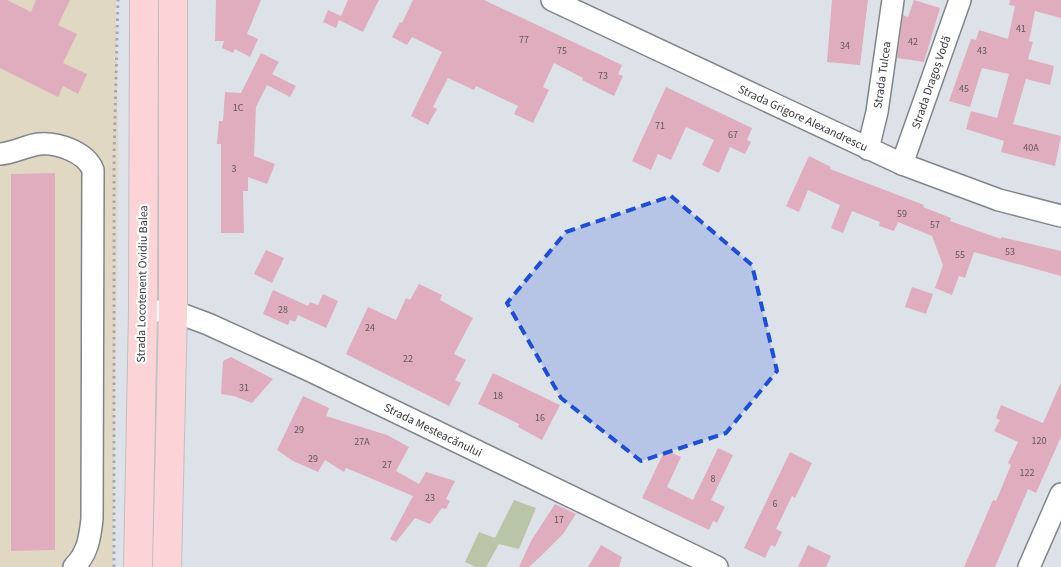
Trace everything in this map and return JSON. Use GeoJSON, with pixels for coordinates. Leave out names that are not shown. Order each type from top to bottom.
{"type":"FeatureCollection","features":[{"type":"Feature","properties":{"kind":"main road","name":"Strada Locotenent Ovidiu Balea"},"geometry":{"type":"LineString","coordinates":[[138,567],[143,312],[144,0]]}},
{"type":"Feature","properties":{"kind":"main road"},"geometry":{"type":"LineString","coordinates":[[168,567],[173,311],[173,0]]}},
{"type":"Feature","properties":{"kind":"street","name":"Strada Grigore Alexandrescu"},"geometry":{"type":"LineString","coordinates":[[552,0],[902,164],[999,200],[1061,216]]}},
{"type":"Feature","properties":{"kind":"street","name":"Strada Tulcea"},"geometry":{"type":"LineString","coordinates":[[868,149],[877,112],[893,0]]}},
{"type":"Feature","properties":{"kind":"street","name":"Strada Dragoș Vodă"},"geometry":{"type":"LineString","coordinates":[[902,164],[960,0]]}},
{"type":"Feature","properties":{"kind":"street"},"geometry":{"type":"LineString","coordinates":[[0,154],[11,153],[38,144],[49,144],[77,153],[90,163],[93,170],[92,518],[89,542],[82,560],[74,567]]}},
{"type":"Feature","properties":{"kind":"street","name":"Strada Mesteacănului"},"geometry":{"type":"LineString","coordinates":[[143,312],[173,311],[208,324],[311,371],[717,567]]}},
{"type":"Feature","properties":{"kind":"street"},"geometry":{"type":"LineString","coordinates":[[1029,567],[1061,494]]}},
{"type":"Feature","properties":{"kind":"path"},"geometry":{"type":"LineString","coordinates":[[114,567],[114,156],[118,0]]}},
{"type":"Feature","properties":{"kind":"highlighted area"},"geometry":{"type":"Polygon","coordinates":[[[671,196],[752,265],[777,371],[726,433],[641,461],[561,398],[507,303],[566,232],[671,196]]]}},
{"type":"Feature","properties":{"kind":"shaded area"},"geometry":{"type":"Polygon","coordinates":[[[0,0],[116,0],[118,149],[113,567],[0,567],[0,0]]]}},
{"type":"Feature","properties":{"kind":"green space"},"geometry":{"type":"Polygon","coordinates":[[[514,500],[536,508],[519,549],[499,544],[486,567],[476,567],[465,562],[479,532],[495,538],[514,500]]]}},
{"type":"Feature","properties":{"kind":"building"},"geometry":{"type":"Polygon","coordinates":[[[0,0],[7,0],[31,12],[36,0],[70,0],[58,25],[77,34],[63,63],[87,74],[78,94],[63,86],[58,97],[0,68],[0,0]]]}},
{"type":"Feature","properties":{"kind":"building"},"geometry":{"type":"Polygon","coordinates":[[[216,0],[261,0],[247,34],[258,39],[250,57],[235,49],[233,53],[222,48],[224,41],[215,41],[216,0]]]}},
{"type":"Feature","properties":{"kind":"building"},"geometry":{"type":"Polygon","coordinates":[[[348,0],[379,0],[363,32],[339,20],[336,28],[323,22],[328,10],[341,16],[348,0]]]}},
{"type":"Feature","properties":{"kind":"building"},"geometry":{"type":"Polygon","coordinates":[[[413,0],[484,0],[622,65],[618,74],[623,76],[614,96],[554,63],[543,87],[549,90],[533,123],[514,114],[518,106],[476,86],[474,90],[448,78],[433,107],[437,109],[428,125],[411,116],[442,52],[412,37],[407,45],[392,37],[400,22],[402,23],[413,0]]]}},
{"type":"Feature","properties":{"kind":"building"},"geometry":{"type":"Polygon","coordinates":[[[832,0],[868,0],[860,65],[827,62],[832,0]]]}},
{"type":"Feature","properties":{"kind":"building"},"geometry":{"type":"Polygon","coordinates":[[[914,0],[940,8],[924,62],[897,58],[903,15],[908,17],[914,0]]]}},
{"type":"Feature","properties":{"kind":"building"},"geometry":{"type":"Polygon","coordinates":[[[1010,0],[1061,0],[1061,18],[1035,11],[1029,41],[1033,42],[1028,59],[1054,66],[1050,85],[1026,79],[1013,124],[1061,136],[1055,166],[1001,152],[1004,141],[966,129],[971,111],[997,118],[1009,74],[982,68],[970,107],[949,101],[971,39],[976,40],[979,30],[1008,39],[1015,6],[1009,5],[1010,0]]]}},
{"type":"Feature","properties":{"kind":"building"},"geometry":{"type":"Polygon","coordinates":[[[261,53],[279,62],[272,74],[296,86],[290,97],[267,85],[256,107],[254,156],[275,164],[267,184],[248,177],[248,191],[243,191],[244,233],[221,233],[221,144],[217,144],[219,121],[223,121],[225,92],[241,93],[261,53]]]}},
{"type":"Feature","properties":{"kind":"building"},"geometry":{"type":"Polygon","coordinates":[[[666,87],[752,128],[747,140],[751,142],[745,154],[730,147],[719,173],[702,165],[714,140],[686,127],[671,160],[658,154],[651,170],[632,161],[666,87]]]}},
{"type":"Feature","properties":{"kind":"building"},"geometry":{"type":"Polygon","coordinates":[[[809,156],[831,167],[830,169],[924,205],[923,207],[951,218],[950,221],[1001,239],[1001,237],[1061,251],[1061,276],[974,252],[965,278],[959,276],[952,295],[935,288],[943,265],[932,236],[898,222],[894,231],[879,226],[880,222],[852,211],[843,233],[831,228],[840,205],[808,190],[799,212],[786,206],[809,156]]]}},
{"type":"Feature","properties":{"kind":"building"},"geometry":{"type":"Polygon","coordinates":[[[55,173],[55,550],[11,551],[11,174],[55,173]]]}},
{"type":"Feature","properties":{"kind":"building"},"geometry":{"type":"Polygon","coordinates":[[[266,250],[284,258],[272,283],[254,274],[266,250]]]}},
{"type":"Feature","properties":{"kind":"building"},"geometry":{"type":"Polygon","coordinates":[[[419,284],[442,295],[440,300],[473,318],[454,354],[466,360],[455,380],[461,383],[449,406],[346,354],[368,307],[396,320],[406,298],[410,300],[419,284]]]}},
{"type":"Feature","properties":{"kind":"building"},"geometry":{"type":"Polygon","coordinates":[[[912,287],[933,294],[926,314],[905,307],[912,287]]]}},
{"type":"Feature","properties":{"kind":"building"},"geometry":{"type":"Polygon","coordinates":[[[273,290],[308,306],[310,302],[318,305],[323,294],[338,301],[326,328],[298,315],[295,322],[290,320],[288,325],[263,314],[273,290]]]}},
{"type":"Feature","properties":{"kind":"building"},"geometry":{"type":"Polygon","coordinates":[[[231,357],[273,379],[252,403],[234,396],[221,394],[223,361],[231,357]]]}},
{"type":"Feature","properties":{"kind":"building"},"geometry":{"type":"Polygon","coordinates":[[[493,373],[560,405],[542,440],[518,427],[519,424],[478,404],[493,373]]]}},
{"type":"Feature","properties":{"kind":"building"},"geometry":{"type":"Polygon","coordinates":[[[1061,382],[1061,437],[1036,493],[1028,489],[995,567],[964,567],[993,500],[996,501],[1011,465],[1008,463],[1018,442],[994,431],[1000,420],[996,418],[1001,405],[1043,423],[1061,382]]]}},
{"type":"Feature","properties":{"kind":"building"},"geometry":{"type":"Polygon","coordinates":[[[303,396],[329,408],[326,416],[387,435],[409,447],[396,471],[419,484],[426,472],[455,481],[446,499],[450,501],[446,509],[442,508],[430,524],[415,518],[396,542],[390,539],[413,496],[346,468],[344,472],[325,460],[318,472],[293,461],[277,450],[303,396]]]}},
{"type":"Feature","properties":{"kind":"building"},"geometry":{"type":"Polygon","coordinates":[[[718,448],[733,455],[711,500],[725,507],[717,523],[713,521],[709,530],[642,498],[665,450],[681,457],[667,487],[693,500],[718,448]]]}},
{"type":"Feature","properties":{"kind":"building"},"geometry":{"type":"Polygon","coordinates":[[[790,452],[812,463],[795,498],[792,496],[776,529],[782,532],[775,547],[771,545],[765,558],[744,548],[790,452]]]}},
{"type":"Feature","properties":{"kind":"building"},"geometry":{"type":"Polygon","coordinates":[[[555,504],[576,514],[563,534],[541,556],[529,567],[519,567],[531,541],[555,504]]]}},
{"type":"Feature","properties":{"kind":"building"},"geometry":{"type":"Polygon","coordinates":[[[601,545],[622,557],[619,567],[588,567],[601,545]]]}},
{"type":"Feature","properties":{"kind":"building"},"geometry":{"type":"Polygon","coordinates":[[[808,545],[831,556],[826,567],[798,567],[808,545]]]}}]}
